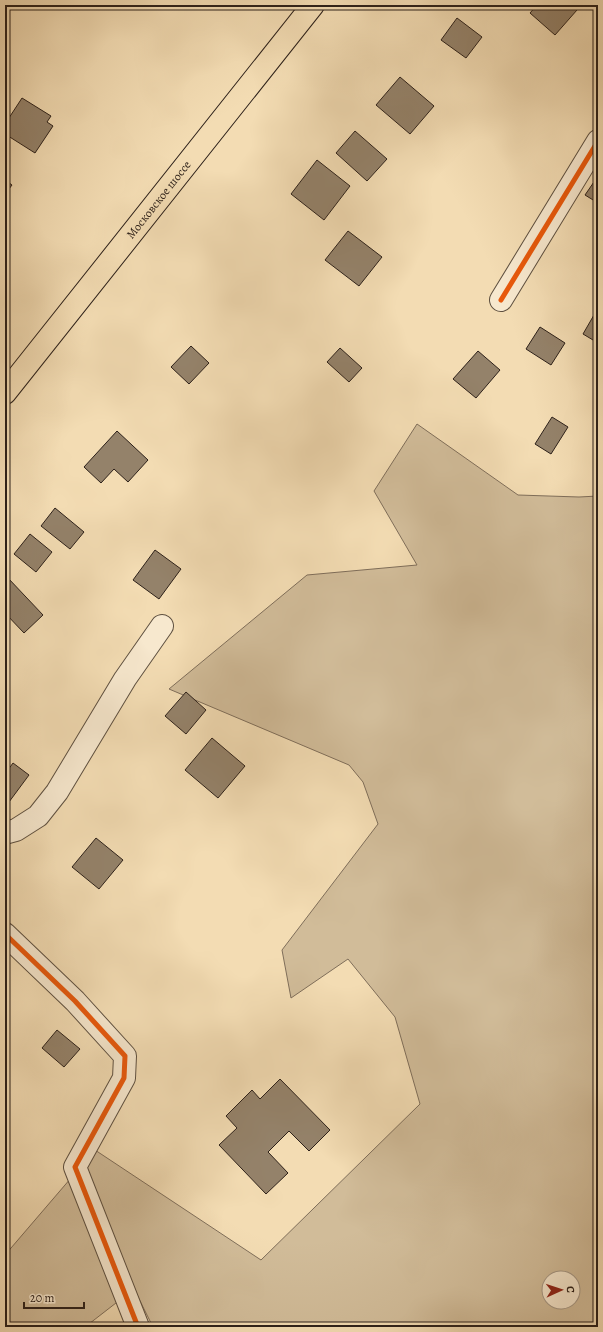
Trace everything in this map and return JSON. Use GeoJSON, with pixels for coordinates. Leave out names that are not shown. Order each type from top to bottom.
{"type":"FeatureCollection","features":[{"type":"Feature","properties":{"kind":"main road","name":"Московское шоссе"},"geometry":{"type":"LineString","coordinates":[[5,393],[313,5]]}},
{"type":"Feature","properties":{"kind":"street"},"geometry":{"type":"LineString","coordinates":[[501,300],[598,141]]}},
{"type":"Feature","properties":{"kind":"street"},"geometry":{"type":"LineString","coordinates":[[5,833],[16,830],[38,816],[57,792],[125,679],[162,626]]}},
{"type":"Feature","properties":{"kind":"street"},"geometry":{"type":"LineString","coordinates":[[5,934],[75,1001],[125,1056],[124,1078],[75,1167],[138,1327]]}},
{"type":"Feature","properties":{"kind":"shaded area"},"geometry":{"type":"Polygon","coordinates":[[[417,424],[518,495],[579,497],[598,496],[598,1327],[153,1327],[134,1289],[85,1327],[5,1327],[5,1255],[95,1150],[261,1260],[420,1104],[395,1017],[348,959],[291,998],[282,950],[378,824],[363,782],[349,765],[169,689],[307,575],[417,565],[374,491],[417,424]]]}},
{"type":"Feature","properties":{"kind":"building"},"geometry":{"type":"Polygon","coordinates":[[[537,5],[571,5],[577,10],[555,35],[530,13],[537,5]]]}},
{"type":"Feature","properties":{"kind":"building"},"geometry":{"type":"Polygon","coordinates":[[[457,18],[482,37],[466,58],[441,40],[457,18]]]}},
{"type":"Feature","properties":{"kind":"building"},"geometry":{"type":"Polygon","coordinates":[[[400,77],[434,106],[410,134],[376,105],[400,77]]]}},
{"type":"Feature","properties":{"kind":"building"},"geometry":{"type":"Polygon","coordinates":[[[22,98],[51,116],[47,122],[53,126],[35,153],[5,134],[5,124],[22,98]]]}},
{"type":"Feature","properties":{"kind":"building"},"geometry":{"type":"Polygon","coordinates":[[[355,131],[387,159],[367,181],[336,153],[355,131]]]}},
{"type":"Feature","properties":{"kind":"building"},"geometry":{"type":"Polygon","coordinates":[[[317,160],[350,186],[324,220],[291,194],[317,160]]]}},
{"type":"Feature","properties":{"kind":"building"},"geometry":{"type":"Polygon","coordinates":[[[598,176],[598,203],[585,195],[598,176]]]}},
{"type":"Feature","properties":{"kind":"building"},"geometry":{"type":"Polygon","coordinates":[[[5,180],[12,185],[5,194],[5,180]]]}},
{"type":"Feature","properties":{"kind":"building"},"geometry":{"type":"Polygon","coordinates":[[[348,231],[382,257],[359,286],[325,260],[348,231]]]}},
{"type":"Feature","properties":{"kind":"building"},"geometry":{"type":"Polygon","coordinates":[[[598,308],[598,343],[583,334],[598,308]]]}},
{"type":"Feature","properties":{"kind":"building"},"geometry":{"type":"Polygon","coordinates":[[[540,327],[565,343],[551,365],[526,349],[540,327]]]}},
{"type":"Feature","properties":{"kind":"building"},"geometry":{"type":"Polygon","coordinates":[[[191,346],[209,363],[189,384],[171,367],[191,346]]]}},
{"type":"Feature","properties":{"kind":"building"},"geometry":{"type":"Polygon","coordinates":[[[340,348],[362,368],[349,382],[327,362],[340,348]]]}},
{"type":"Feature","properties":{"kind":"building"},"geometry":{"type":"Polygon","coordinates":[[[478,351],[500,370],[476,398],[453,379],[478,351]]]}},
{"type":"Feature","properties":{"kind":"building"},"geometry":{"type":"Polygon","coordinates":[[[552,417],[568,427],[551,454],[535,444],[552,417]]]}},
{"type":"Feature","properties":{"kind":"building"},"geometry":{"type":"Polygon","coordinates":[[[117,431],[148,460],[128,482],[114,469],[101,483],[84,467],[117,431]]]}},
{"type":"Feature","properties":{"kind":"building"},"geometry":{"type":"Polygon","coordinates":[[[55,508],[84,532],[70,549],[41,526],[55,508]]]}},
{"type":"Feature","properties":{"kind":"building"},"geometry":{"type":"Polygon","coordinates":[[[30,534],[52,552],[36,572],[14,554],[30,534]]]}},
{"type":"Feature","properties":{"kind":"building"},"geometry":{"type":"Polygon","coordinates":[[[155,550],[181,569],[159,599],[133,580],[155,550]]]}},
{"type":"Feature","properties":{"kind":"building"},"geometry":{"type":"Polygon","coordinates":[[[8,578],[43,615],[24,633],[5,613],[5,581],[8,578]]]}},
{"type":"Feature","properties":{"kind":"building"},"geometry":{"type":"Polygon","coordinates":[[[186,692],[206,710],[186,734],[165,716],[186,692]]]}},
{"type":"Feature","properties":{"kind":"building"},"geometry":{"type":"Polygon","coordinates":[[[212,738],[245,766],[218,798],[185,770],[212,738]]]}},
{"type":"Feature","properties":{"kind":"building"},"geometry":{"type":"Polygon","coordinates":[[[13,763],[29,775],[9,802],[5,799],[5,774],[13,763]]]}},
{"type":"Feature","properties":{"kind":"building"},"geometry":{"type":"Polygon","coordinates":[[[96,838],[123,860],[99,889],[72,867],[96,838]]]}},
{"type":"Feature","properties":{"kind":"building"},"geometry":{"type":"Polygon","coordinates":[[[57,1030],[80,1049],[64,1067],[42,1048],[57,1030]]]}},
{"type":"Feature","properties":{"kind":"building"},"geometry":{"type":"Polygon","coordinates":[[[280,1079],[330,1130],[309,1151],[289,1131],[268,1152],[288,1173],[266,1194],[219,1145],[237,1128],[226,1116],[252,1090],[260,1099],[280,1079]]]}},
{"type":"Feature","properties":{"kind":"cycle path"},"geometry":{"type":"LineString","coordinates":[[501,300],[598,141]]}},
{"type":"Feature","properties":{"kind":"cycle path"},"geometry":{"type":"LineString","coordinates":[[5,934],[75,1001],[125,1056],[124,1078],[75,1167],[138,1327]]}}]}
